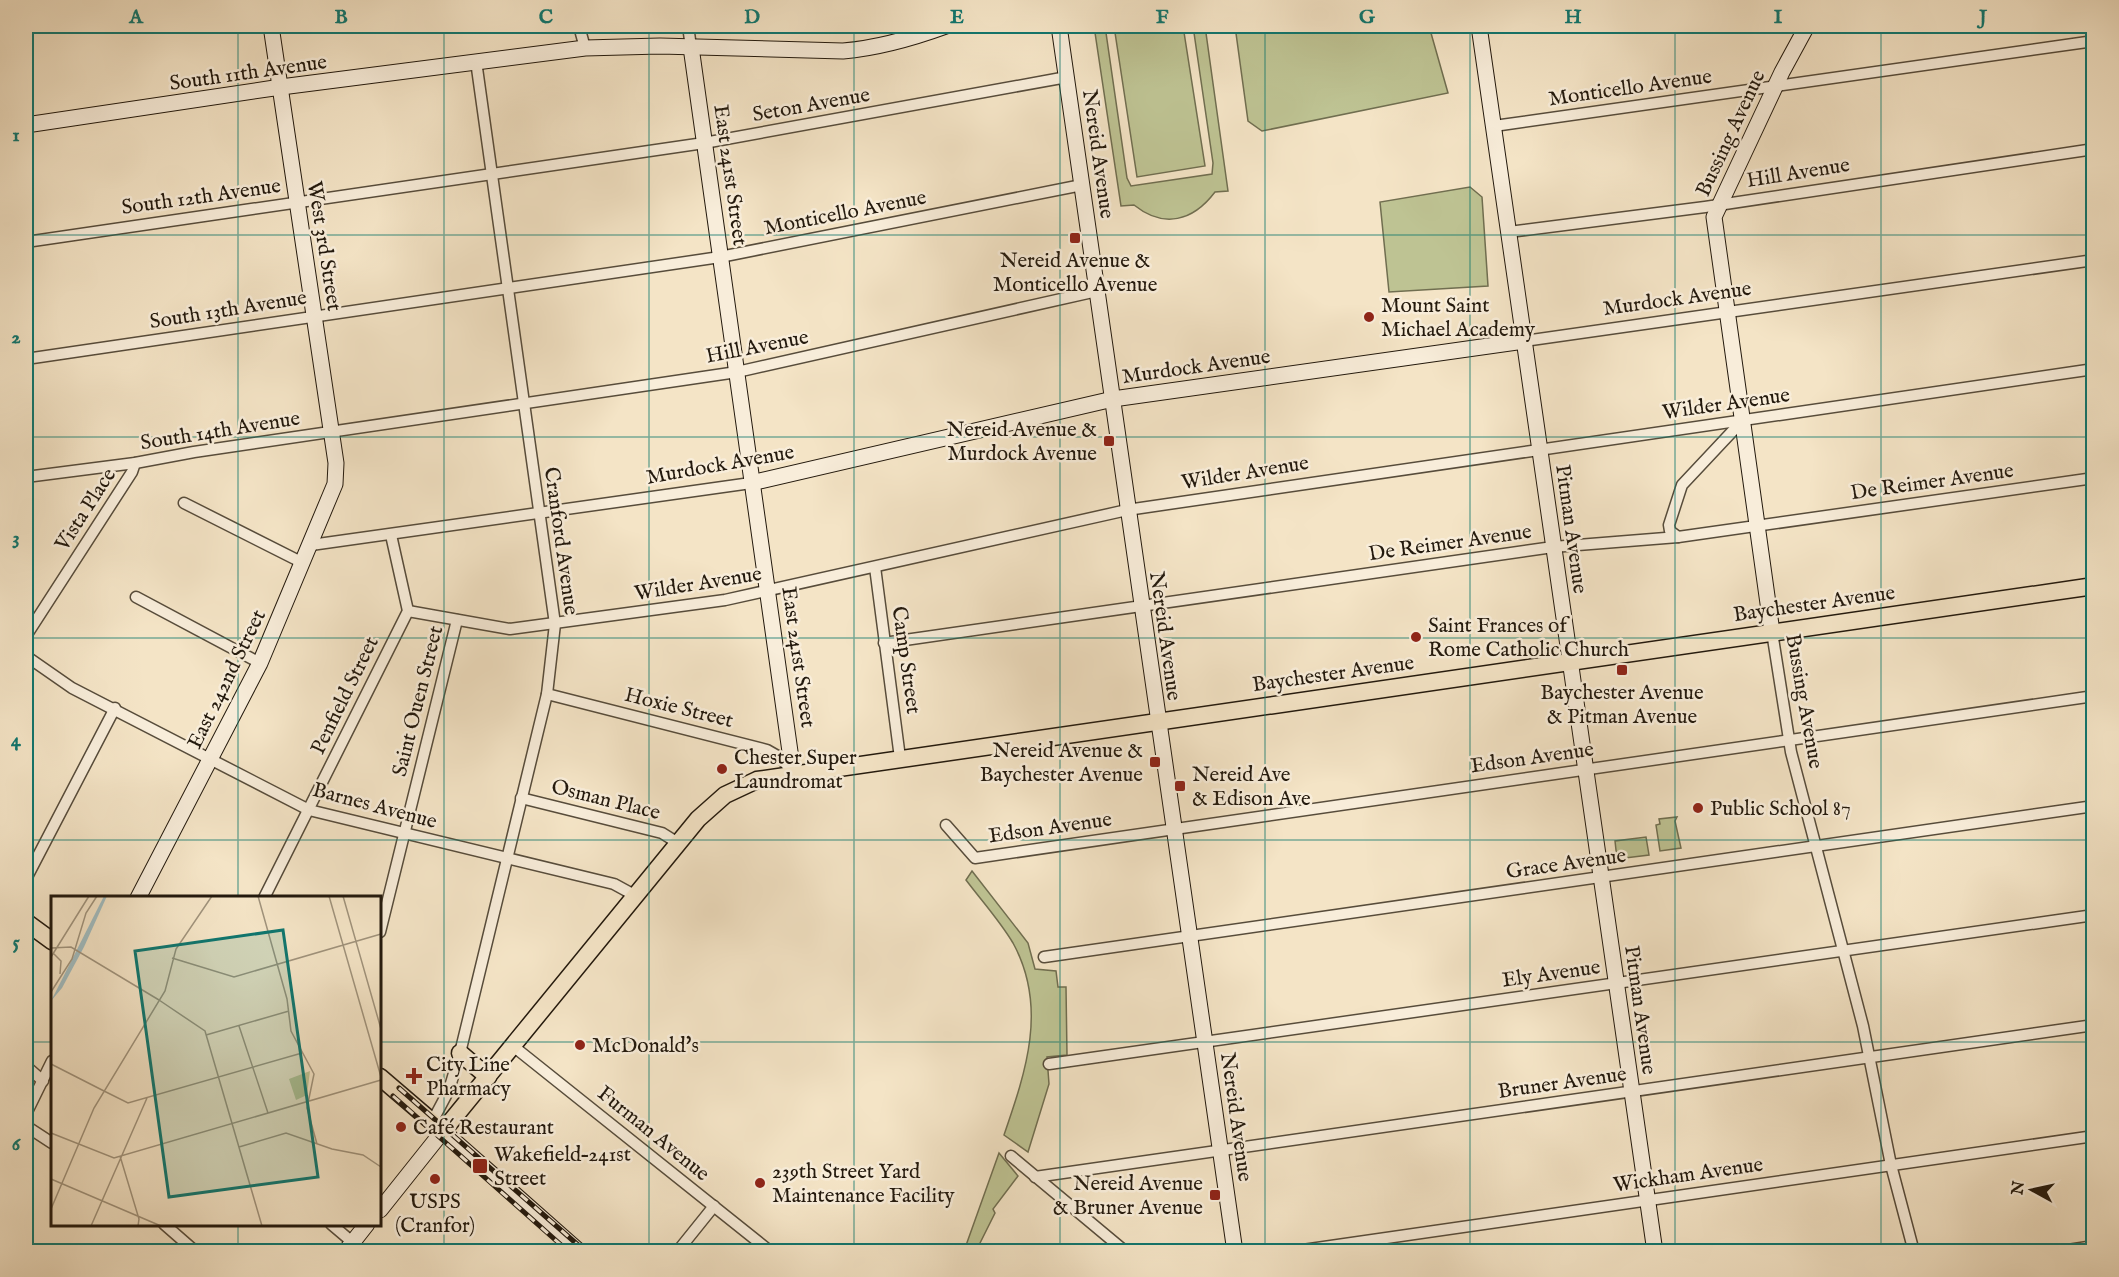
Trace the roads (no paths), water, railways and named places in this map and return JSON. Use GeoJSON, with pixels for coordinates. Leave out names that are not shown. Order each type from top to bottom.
{"type":"FeatureCollection","features":[{"type":"Feature","properties":{"kind":"main road","name":"Baychester Avenue"},"geometry":{"type":"LineString","coordinates":[[793,773],[2094,586]]}},
{"type":"Feature","properties":{"kind":"main road"},"geometry":{"type":"LineString","coordinates":[[381,1078],[437,1126],[488,1077],[704,812],[725,795],[757,780],[793,773]]}},
{"type":"Feature","properties":{"kind":"main road"},"geometry":{"type":"LineString","coordinates":[[26,922],[51,940]]}},
{"type":"Feature","properties":{"kind":"main road"},"geometry":{"type":"LineString","coordinates":[[460,1053],[488,1077]]}},
{"type":"Feature","properties":{"kind":"street","name":"West 3rd Street"},"geometry":{"type":"LineString","coordinates":[[271,26],[337,473]]}},
{"type":"Feature","properties":{"kind":"street"},"geometry":{"type":"LineString","coordinates":[[579,26],[585,48]]}},
{"type":"Feature","properties":{"kind":"street"},"geometry":{"type":"LineString","coordinates":[[688,26],[691,47]]}},
{"type":"Feature","properties":{"kind":"street","name":"South 11th Avenue"},"geometry":{"type":"LineString","coordinates":[[26,125],[281,87],[585,48],[863,50],[913,32],[946,26]]}},
{"type":"Feature","properties":{"kind":"street","name":"Nereid Avenue"},"geometry":{"type":"LineString","coordinates":[[1059,26],[1157,721],[1235,1251]]}},
{"type":"Feature","properties":{"kind":"street","name":"Pitman Avenue"},"geometry":{"type":"LineString","coordinates":[[1479,26],[1584,770],[1655,1251]]}},
{"type":"Feature","properties":{"kind":"street","name":"Bussing Avenue"},"geometry":{"type":"LineString","coordinates":[[1807,26],[1775,86],[1714,217],[1789,740],[1814,847],[1870,1058],[1891,1165],[1914,1251]]}},
{"type":"Feature","properties":{"kind":"street","name":"Monticello Avenue"},"geometry":{"type":"LineString","coordinates":[[1494,126],[2094,41]]}},
{"type":"Feature","properties":{"kind":"street","name":"East 241st Street"},"geometry":{"type":"LineString","coordinates":[[691,47],[793,773]]}},
{"type":"Feature","properties":{"kind":"street","name":"Cranford Avenue"},"geometry":{"type":"LineString","coordinates":[[437,1126],[460,1053],[547,694],[555,624],[476,61]]}},
{"type":"Feature","properties":{"kind":"street","name":"Seton Avenue"},"geometry":{"type":"LineString","coordinates":[[454,179],[704,143],[1067,77]]}},
{"type":"Feature","properties":{"kind":"street","name":"Hill Avenue"},"geometry":{"type":"LineString","coordinates":[[1509,232],[1720,204],[2094,149]]}},
{"type":"Feature","properties":{"kind":"street","name":"South 12th Avenue"},"geometry":{"type":"LineString","coordinates":[[26,242],[454,179]]}},
{"type":"Feature","properties":{"kind":"street","name":"Monticello Avenue"},"geometry":{"type":"LineString","coordinates":[[437,299],[720,257],[1082,185]]}},
{"type":"Feature","properties":{"kind":"street","name":"Murdock Avenue"},"geometry":{"type":"LineString","coordinates":[[310,545],[751,483],[1113,399],[2094,260]]}},
{"type":"Feature","properties":{"kind":"street","name":"Hill Avenue"},"geometry":{"type":"LineString","coordinates":[[420,419],[737,372],[1097,291]]}},
{"type":"Feature","properties":{"kind":"street","name":"South 13th Avenue"},"geometry":{"type":"LineString","coordinates":[[26,359],[437,299]]}},
{"type":"Feature","properties":{"kind":"street","name":"Wilder Avenue"},"geometry":{"type":"LineString","coordinates":[[408,611],[510,629],[555,624],[767,592],[1127,510],[2094,369]]}},
{"type":"Feature","properties":{"kind":"street","name":"South 14th Avenue"},"geometry":{"type":"LineString","coordinates":[[26,477],[135,463],[194,452],[420,419]]}},
{"type":"Feature","properties":{"kind":"street"},"geometry":{"type":"LineString","coordinates":[[1678,537],[1670,531],[1669,525],[1682,485],[1743,420]]}},
{"type":"Feature","properties":{"kind":"street","name":"Vista Place"},"geometry":{"type":"LineString","coordinates":[[26,636],[29,621],[132,472],[135,463]]}},
{"type":"Feature","properties":{"kind":"street","name":"East 242nd Street"},"geometry":{"type":"LineString","coordinates":[[139,896],[260,663],[332,495],[337,473]]}},
{"type":"Feature","properties":{"kind":"street","name":"De Reimer Avenue"},"geometry":{"type":"LineString","coordinates":[[884,643],[1553,547],[1678,537],[2094,478]]}},
{"type":"Feature","properties":{"kind":"street"},"geometry":{"type":"LineString","coordinates":[[184,503],[303,563]]}},
{"type":"Feature","properties":{"kind":"street"},"geometry":{"type":"LineString","coordinates":[[392,535],[408,611]]}},
{"type":"Feature","properties":{"kind":"street","name":"Camp Street"},"geometry":{"type":"LineString","coordinates":[[874,567],[900,758]]}},
{"type":"Feature","properties":{"kind":"street"},"geometry":{"type":"LineString","coordinates":[[136,597],[260,663]]}},
{"type":"Feature","properties":{"kind":"street","name":"Penfield Street"},"geometry":{"type":"LineString","coordinates":[[265,896],[408,611]]}},
{"type":"Feature","properties":{"kind":"street","name":"Saint Ouen Street"},"geometry":{"type":"LineString","coordinates":[[381,928],[457,620]]}},
{"type":"Feature","properties":{"kind":"street","name":"Barnes Avenue"},"geometry":{"type":"LineString","coordinates":[[26,656],[72,688],[115,708],[309,810],[614,884],[636,896]]}},
{"type":"Feature","properties":{"kind":"street","name":"Hoxie Street"},"geometry":{"type":"LineString","coordinates":[[547,694],[767,750],[781,758],[793,773]]}},
{"type":"Feature","properties":{"kind":"street","name":"Edson Avenue"},"geometry":{"type":"LineString","coordinates":[[946,825],[975,858],[2094,696]]}},
{"type":"Feature","properties":{"kind":"street"},"geometry":{"type":"LineString","coordinates":[[26,879],[115,708]]}},
{"type":"Feature","properties":{"kind":"street","name":"Osman Place"},"geometry":{"type":"LineString","coordinates":[[521,798],[662,833],[678,843]]}},
{"type":"Feature","properties":{"kind":"street","name":"Grace Avenue"},"geometry":{"type":"LineString","coordinates":[[1044,957],[2094,806]]}},
{"type":"Feature","properties":{"kind":"street","name":"Ely Avenue"},"geometry":{"type":"LineString","coordinates":[[1049,1064],[2094,915]]}},
{"type":"Feature","properties":{"kind":"street","name":"Bruner Avenue"},"geometry":{"type":"LineString","coordinates":[[1035,1177],[2094,1025]]}},
{"type":"Feature","properties":{"kind":"street","name":"Furman Avenue"},"geometry":{"type":"LineString","coordinates":[[513,1046],[771,1251]]}},
{"type":"Feature","properties":{"kind":"street"},"geometry":{"type":"LineString","coordinates":[[26,1114],[51,1063]]}},
{"type":"Feature","properties":{"kind":"street"},"geometry":{"type":"LineString","coordinates":[[26,1066],[43,1080]]}},
{"type":"Feature","properties":{"kind":"street"},"geometry":{"type":"LineString","coordinates":[[26,1126],[51,1142]]}},
{"type":"Feature","properties":{"kind":"street"},"geometry":{"type":"LineString","coordinates":[[381,1209],[437,1126],[580,1251]]}},
{"type":"Feature","properties":{"kind":"street","name":"Wickham Avenue"},"geometry":{"type":"LineString","coordinates":[[1289,1251],[2094,1136]]}},
{"type":"Feature","properties":{"kind":"street"},"geometry":{"type":"LineString","coordinates":[[1011,1156],[1125,1251]]}},
{"type":"Feature","properties":{"kind":"street"},"geometry":{"type":"LineString","coordinates":[[677,1251],[714,1206]]}},
{"type":"Feature","properties":{"kind":"street"},"geometry":{"type":"LineString","coordinates":[[166,1226],[196,1251]]}},
{"type":"Feature","properties":{"kind":"street"},"geometry":{"type":"LineString","coordinates":[[332,1226],[354,1248],[367,1226]]}},
{"type":"Feature","properties":{"kind":"street"},"geometry":{"type":"LineString","coordinates":[[2055,1251],[2094,1246]]}},
{"type":"Feature","properties":{"kind":"railway"},"geometry":{"type":"LineString","coordinates":[[399,1088],[586,1252]]}},
{"type":"Feature","properties":{"kind":"railway"},"geometry":{"type":"LineString","coordinates":[[393,1096],[569,1252]]}},
{"type":"Feature","properties":{"kind":"place","name":"Nereid Avenue & Monticello Avenue"},"geometry":{"type":"Point","coordinates":[1075,238]}},
{"type":"Feature","properties":{"kind":"place","name":"Mount Saint Michael Academy"},"geometry":{"type":"Point","coordinates":[1369,317]}},
{"type":"Feature","properties":{"kind":"place","name":"Nereid Avenue & Murdock Avenue"},"geometry":{"type":"Point","coordinates":[1109,441]}},
{"type":"Feature","properties":{"kind":"place","name":"Saint Frances of Rome Catholic Church"},"geometry":{"type":"Point","coordinates":[1416,637]}},
{"type":"Feature","properties":{"kind":"place","name":"Baychester Avenue & Pitman Avenue"},"geometry":{"type":"Point","coordinates":[1622,670]}},
{"type":"Feature","properties":{"kind":"place","name":"Nereid Avenue & Baychester Avenue"},"geometry":{"type":"Point","coordinates":[1155,762]}},
{"type":"Feature","properties":{"kind":"place","name":"Chester Super Laundromat"},"geometry":{"type":"Point","coordinates":[722,769]}},
{"type":"Feature","properties":{"kind":"place","name":"Nereid Ave & Edison Ave"},"geometry":{"type":"Point","coordinates":[1180,786]}},
{"type":"Feature","properties":{"kind":"place","name":"Public School 87"},"geometry":{"type":"Point","coordinates":[1698,808]}},
{"type":"Feature","properties":{"kind":"place","name":"McDonald's"},"geometry":{"type":"Point","coordinates":[580,1045]}},
{"type":"Feature","properties":{"kind":"place","name":"City Line Pharmacy"},"geometry":{"type":"Point","coordinates":[414,1076]}},
{"type":"Feature","properties":{"kind":"place","name":"Café Restaurant"},"geometry":{"type":"Point","coordinates":[401,1127]}},
{"type":"Feature","properties":{"kind":"place","name":"Wakefield–241st Street"},"geometry":{"type":"Point","coordinates":[480,1166]}},
{"type":"Feature","properties":{"kind":"place","name":"USPS (Cranfor)"},"geometry":{"type":"Point","coordinates":[435,1179]}},
{"type":"Feature","properties":{"kind":"place","name":"239th Street Yard Maintenance Facility"},"geometry":{"type":"Point","coordinates":[760,1183]}},
{"type":"Feature","properties":{"kind":"place","name":"Nereid Avenue & Bruner Avenue"},"geometry":{"type":"Point","coordinates":[1215,1195]}}]}
